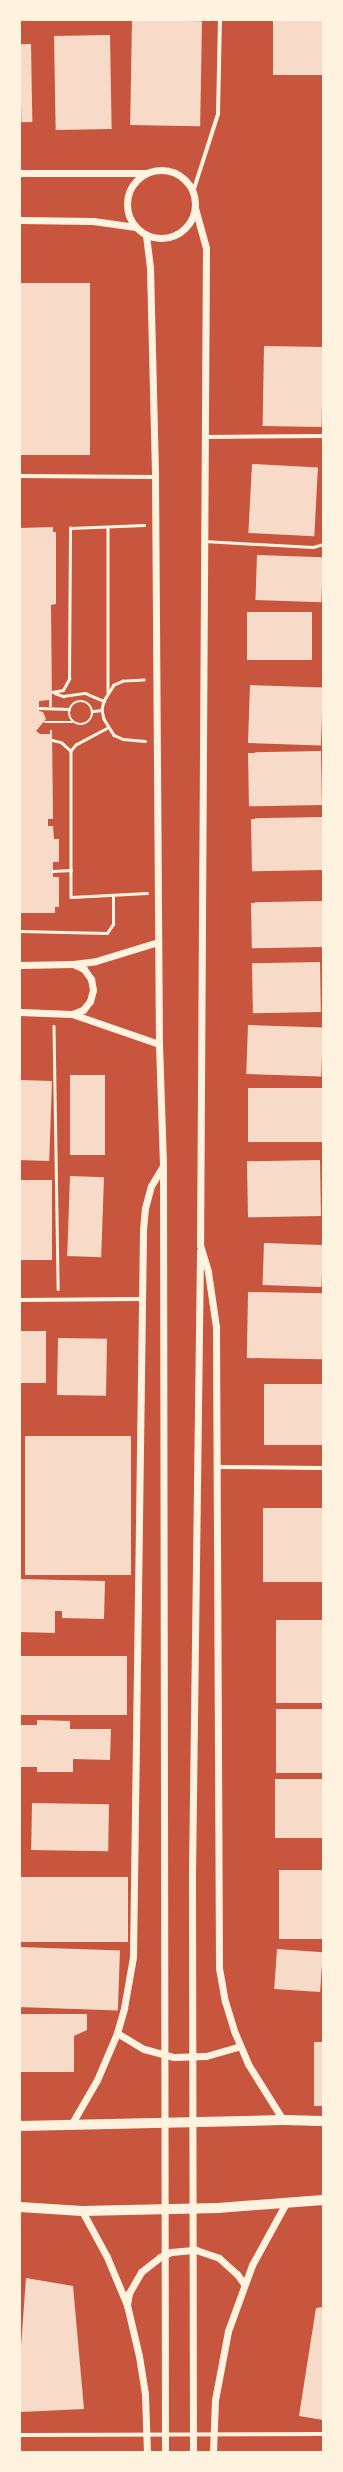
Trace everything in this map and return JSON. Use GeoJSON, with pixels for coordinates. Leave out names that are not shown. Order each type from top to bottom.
{"type":"FeatureCollection","features":[{"type":"Feature","properties":{"kind":"main road"},"geometry":{"type":"LineString","coordinates":[[20,2126],[283,2120],[323,2121]]}},
{"type":"Feature","properties":{"kind":"main road"},"geometry":{"type":"LineString","coordinates":[[20,2207],[82,2211],[218,2208],[323,2200]]}},
{"type":"Feature","properties":{"kind":"street"},"geometry":{"type":"LineString","coordinates":[[193,2452],[192,1874],[200,1245],[206,248],[195,208],[193,192],[218,114],[220,20]]}},
{"type":"Feature","properties":{"kind":"street"},"geometry":{"type":"LineString","coordinates":[[193,192],[184,178],[170,171],[154,170],[146,173],[132,185],[128,198],[128,211],[136,227],[146,235],[164,238],[181,231],[192,217],[195,208]]}},
{"type":"Feature","properties":{"kind":"street"},"geometry":{"type":"LineString","coordinates":[[20,174],[146,173]]}},
{"type":"Feature","properties":{"kind":"street"},"geometry":{"type":"LineString","coordinates":[[20,220],[93,221],[136,227]]}},
{"type":"Feature","properties":{"kind":"street"},"geometry":{"type":"LineString","coordinates":[[146,235],[150,268],[156,524],[156,742],[159,1044],[163,1166],[162,1876],[164,2452]]}},
{"type":"Feature","properties":{"kind":"street"},"geometry":{"type":"LineString","coordinates":[[204,437],[323,436]]}},
{"type":"Feature","properties":{"kind":"street"},"geometry":{"type":"LineString","coordinates":[[20,476],[155,477]]}},
{"type":"Feature","properties":{"kind":"street"},"geometry":{"type":"LineString","coordinates":[[20,965],[73,964],[117,956],[158,942]]}},
{"type":"Feature","properties":{"kind":"street"},"geometry":{"type":"LineString","coordinates":[[72,1014],[83,1010],[90,1001],[93,990],[91,978],[84,969],[73,964]]}},
{"type":"Feature","properties":{"kind":"street"},"geometry":{"type":"LineString","coordinates":[[20,1012],[72,1014],[159,1044]]}},
{"type":"Feature","properties":{"kind":"street"},"geometry":{"type":"LineString","coordinates":[[71,2125],[97,2080],[117,2032],[129,1982],[134,1926],[144,1208],[151,1186],[163,1166]]}},
{"type":"Feature","properties":{"kind":"street"},"geometry":{"type":"LineString","coordinates":[[200,1245],[212,1293],[216,1327],[215,1467],[219,1968],[225,2001],[240,2046],[248,2064],[283,2120]]}},
{"type":"Feature","properties":{"kind":"street"},"geometry":{"type":"LineString","coordinates":[[20,1300],[142,1299]]}},
{"type":"Feature","properties":{"kind":"street"},"geometry":{"type":"LineString","coordinates":[[215,1467],[323,1468]]}},
{"type":"Feature","properties":{"kind":"street"},"geometry":{"type":"LineString","coordinates":[[117,2032],[144,2048],[174,2057],[206,2056],[240,2046]]}},
{"type":"Feature","properties":{"kind":"street"},"geometry":{"type":"LineString","coordinates":[[213,2452],[213,2434],[220,2365],[228,2331],[244,2284],[268,2233],[286,2203]]}},
{"type":"Feature","properties":{"kind":"street"},"geometry":{"type":"LineString","coordinates":[[82,2211],[107,2257],[127,2305],[140,2362],[146,2452]]}},
{"type":"Feature","properties":{"kind":"street"},"geometry":{"type":"LineString","coordinates":[[127,2305],[134,2282],[141,2272],[160,2257],[171,2252],[196,2250],[219,2258],[237,2274],[244,2284]]}},
{"type":"Feature","properties":{"kind":"street"},"geometry":{"type":"LineString","coordinates":[[20,2435],[323,2434]]}},
{"type":"Feature","properties":{"kind":"lane"},"geometry":{"type":"LineString","coordinates":[[204,542],[313,547],[323,544]]}},
{"type":"Feature","properties":{"kind":"path"},"geometry":{"type":"LineString","coordinates":[[104,701],[85,693],[63,696],[52,692],[63,690],[69,679],[70,528],[156,524]]}},
{"type":"Feature","properties":{"kind":"path"},"geometry":{"type":"LineString","coordinates":[[108,527],[108,692],[102,710],[108,728],[123,739],[156,742]]}},
{"type":"Feature","properties":{"kind":"path"},"geometry":{"type":"LineString","coordinates":[[108,692],[123,681],[156,680]]}},
{"type":"Feature","properties":{"kind":"path"},"geometry":{"type":"LineString","coordinates":[[45,722],[72,722],[87,724],[91,720],[93,711],[87,702],[82,700],[76,701],[69,709]]}},
{"type":"Feature","properties":{"kind":"path"},"geometry":{"type":"LineString","coordinates":[[39,708],[69,709]]}},
{"type":"Feature","properties":{"kind":"path"},"geometry":{"type":"LineString","coordinates":[[69,709],[72,722]]}},
{"type":"Feature","properties":{"kind":"path"},"geometry":{"type":"LineString","coordinates":[[93,711],[102,710]]}},
{"type":"Feature","properties":{"kind":"path"},"geometry":{"type":"LineString","coordinates":[[108,728],[76,745],[72,751],[71,897],[158,893]]}},
{"type":"Feature","properties":{"kind":"path"},"geometry":{"type":"LineString","coordinates":[[52,740],[61,742],[72,751]]}},
{"type":"Feature","properties":{"kind":"path"},"geometry":{"type":"LineString","coordinates":[[53,871],[71,870]]}},
{"type":"Feature","properties":{"kind":"path"},"geometry":{"type":"LineString","coordinates":[[20,931],[106,933],[113,924],[113,896]]}},
{"type":"Feature","properties":{"kind":"path"},"geometry":{"type":"LineString","coordinates":[[54,1013],[58,1300]]}},
{"type":"Feature","properties":{"kind":"building"},"geometry":{"type":"Polygon","coordinates":[[[132,20],[202,21],[200,126],[130,125],[132,20]]]}},
{"type":"Feature","properties":{"kind":"building"},"geometry":{"type":"Polygon","coordinates":[[[273,20],[323,20],[323,75],[273,75],[273,20]]]}},
{"type":"Feature","properties":{"kind":"building"},"geometry":{"type":"Polygon","coordinates":[[[110,35],[112,129],[56,130],[54,36],[110,35]]]}},
{"type":"Feature","properties":{"kind":"building"},"geometry":{"type":"Polygon","coordinates":[[[20,44],[31,44],[32,122],[21,122],[20,44]]]}},
{"type":"Feature","properties":{"kind":"building"},"geometry":{"type":"Polygon","coordinates":[[[20,283],[90,283],[90,455],[20,455],[20,283]]]}},
{"type":"Feature","properties":{"kind":"building"},"geometry":{"type":"Polygon","coordinates":[[[264,346],[323,347],[322,427],[263,426],[264,346]]]}},
{"type":"Feature","properties":{"kind":"building"},"geometry":{"type":"Polygon","coordinates":[[[252,464],[318,467],[314,536],[248,533],[252,464]]]}},
{"type":"Feature","properties":{"kind":"building"},"geometry":{"type":"Polygon","coordinates":[[[53,527],[53,532],[56,532],[56,604],[51,605],[52,707],[49,707],[49,700],[39,701],[39,711],[43,712],[46,719],[36,731],[40,734],[50,734],[50,730],[52,730],[53,819],[48,819],[48,826],[53,826],[54,839],[59,839],[59,862],[53,862],[53,877],[59,877],[59,907],[55,907],[55,913],[20,913],[20,528],[53,527]]]}},
{"type":"Feature","properties":{"kind":"building"},"geometry":{"type":"Polygon","coordinates":[[[257,555],[323,557],[321,602],[255,600],[257,555]]]}},
{"type":"Feature","properties":{"kind":"building"},"geometry":{"type":"Polygon","coordinates":[[[247,612],[312,612],[312,660],[247,660],[247,612]]]}},
{"type":"Feature","properties":{"kind":"building"},"geometry":{"type":"Polygon","coordinates":[[[250,685],[323,688],[321,746],[248,743],[250,685]]]}},
{"type":"Feature","properties":{"kind":"building"},"geometry":{"type":"Polygon","coordinates":[[[321,751],[322,805],[249,806],[248,752],[321,751]]]}},
{"type":"Feature","properties":{"kind":"building"},"geometry":{"type":"Polygon","coordinates":[[[322,817],[323,870],[252,871],[251,818],[322,817]]]}},
{"type":"Feature","properties":{"kind":"building"},"geometry":{"type":"Polygon","coordinates":[[[322,901],[323,947],[252,948],[251,902],[322,901]]]}},
{"type":"Feature","properties":{"kind":"building"},"geometry":{"type":"Polygon","coordinates":[[[320,962],[321,1012],[253,1013],[252,963],[320,962]]]}},
{"type":"Feature","properties":{"kind":"building"},"geometry":{"type":"Polygon","coordinates":[[[248,1025],[323,1028],[321,1077],[246,1074],[248,1025]]]}},
{"type":"Feature","properties":{"kind":"building"},"geometry":{"type":"Polygon","coordinates":[[[70,1075],[105,1075],[105,1155],[70,1155],[70,1075]]]}},
{"type":"Feature","properties":{"kind":"building"},"geometry":{"type":"Polygon","coordinates":[[[20,1080],[52,1081],[49,1161],[20,1160],[20,1080]]]}},
{"type":"Feature","properties":{"kind":"building"},"geometry":{"type":"Polygon","coordinates":[[[248,1088],[323,1088],[323,1142],[248,1142],[248,1088]]]}},
{"type":"Feature","properties":{"kind":"building"},"geometry":{"type":"Polygon","coordinates":[[[320,1160],[321,1216],[248,1217],[247,1161],[320,1160]]]}},
{"type":"Feature","properties":{"kind":"building"},"geometry":{"type":"Polygon","coordinates":[[[70,1176],[104,1177],[101,1257],[67,1256],[70,1176]]]}},
{"type":"Feature","properties":{"kind":"building"},"geometry":{"type":"Polygon","coordinates":[[[20,1180],[52,1180],[52,1260],[20,1260],[20,1180]]]}},
{"type":"Feature","properties":{"kind":"building"},"geometry":{"type":"Polygon","coordinates":[[[264,1243],[323,1245],[321,1287],[263,1285],[264,1243]]]}},
{"type":"Feature","properties":{"kind":"building"},"geometry":{"type":"Polygon","coordinates":[[[248,1292],[323,1293],[322,1359],[247,1358],[248,1292]]]}},
{"type":"Feature","properties":{"kind":"building"},"geometry":{"type":"Polygon","coordinates":[[[20,1331],[46,1331],[46,1383],[20,1383],[20,1331]]]}},
{"type":"Feature","properties":{"kind":"building"},"geometry":{"type":"Polygon","coordinates":[[[58,1338],[107,1339],[106,1396],[57,1395],[58,1338]]]}},
{"type":"Feature","properties":{"kind":"building"},"geometry":{"type":"Polygon","coordinates":[[[264,1384],[323,1384],[323,1445],[264,1445],[264,1384]]]}},
{"type":"Feature","properties":{"kind":"building"},"geometry":{"type":"Polygon","coordinates":[[[25,1436],[131,1436],[131,1575],[25,1575],[25,1436]]]}},
{"type":"Feature","properties":{"kind":"building"},"geometry":{"type":"Polygon","coordinates":[[[263,1508],[323,1508],[323,1582],[263,1582],[263,1508]]]}},
{"type":"Feature","properties":{"kind":"building"},"geometry":{"type":"Polygon","coordinates":[[[20,1579],[105,1581],[104,1619],[62,1618],[62,1611],[55,1611],[55,1633],[20,1632],[20,1579]]]}},
{"type":"Feature","properties":{"kind":"building"},"geometry":{"type":"Polygon","coordinates":[[[276,1620],[323,1620],[323,1703],[276,1703],[276,1620]]]}},
{"type":"Feature","properties":{"kind":"building"},"geometry":{"type":"Polygon","coordinates":[[[20,1656],[127,1656],[127,1715],[20,1715],[20,1656]]]}},
{"type":"Feature","properties":{"kind":"building"},"geometry":{"type":"Polygon","coordinates":[[[276,1709],[323,1709],[323,1773],[276,1773],[276,1709]]]}},
{"type":"Feature","properties":{"kind":"building"},"geometry":{"type":"Polygon","coordinates":[[[37,1720],[70,1721],[70,1729],[111,1729],[110,1760],[73,1759],[73,1772],[37,1772],[37,1767],[20,1767],[20,1725],[37,1725],[37,1720]]]}},
{"type":"Feature","properties":{"kind":"building"},"geometry":{"type":"Polygon","coordinates":[[[275,1779],[323,1779],[323,1838],[275,1838],[275,1779]]]}},
{"type":"Feature","properties":{"kind":"building"},"geometry":{"type":"Polygon","coordinates":[[[32,1803],[109,1804],[108,1851],[31,1850],[32,1803]]]}},
{"type":"Feature","properties":{"kind":"building"},"geometry":{"type":"Polygon","coordinates":[[[279,1870],[323,1870],[323,1939],[279,1939],[279,1870]]]}},
{"type":"Feature","properties":{"kind":"building"},"geometry":{"type":"Polygon","coordinates":[[[20,1877],[128,1877],[128,1942],[20,1942],[20,1877]]]}},
{"type":"Feature","properties":{"kind":"building"},"geometry":{"type":"Polygon","coordinates":[[[20,1947],[120,1950],[118,2010],[20,2007],[20,1947]]]}},
{"type":"Feature","properties":{"kind":"building"},"geometry":{"type":"Polygon","coordinates":[[[277,1949],[323,1952],[320,1992],[274,1989],[277,1949]]]}},
{"type":"Feature","properties":{"kind":"building"},"geometry":{"type":"Polygon","coordinates":[[[20,2014],[87,2014],[87,2030],[74,2036],[74,2072],[20,2072],[20,2014]]]}},
{"type":"Feature","properties":{"kind":"building"},"geometry":{"type":"Polygon","coordinates":[[[314,2042],[323,2042],[323,2106],[314,2106],[314,2042]]]}},
{"type":"Feature","properties":{"kind":"building"},"geometry":{"type":"Polygon","coordinates":[[[26,2278],[73,2286],[84,2409],[20,2412],[20,2360],[26,2278]]]}},
{"type":"Feature","properties":{"kind":"building"},"geometry":{"type":"Polygon","coordinates":[[[323,2307],[323,2420],[299,2416],[316,2308],[323,2307]]]}}]}
